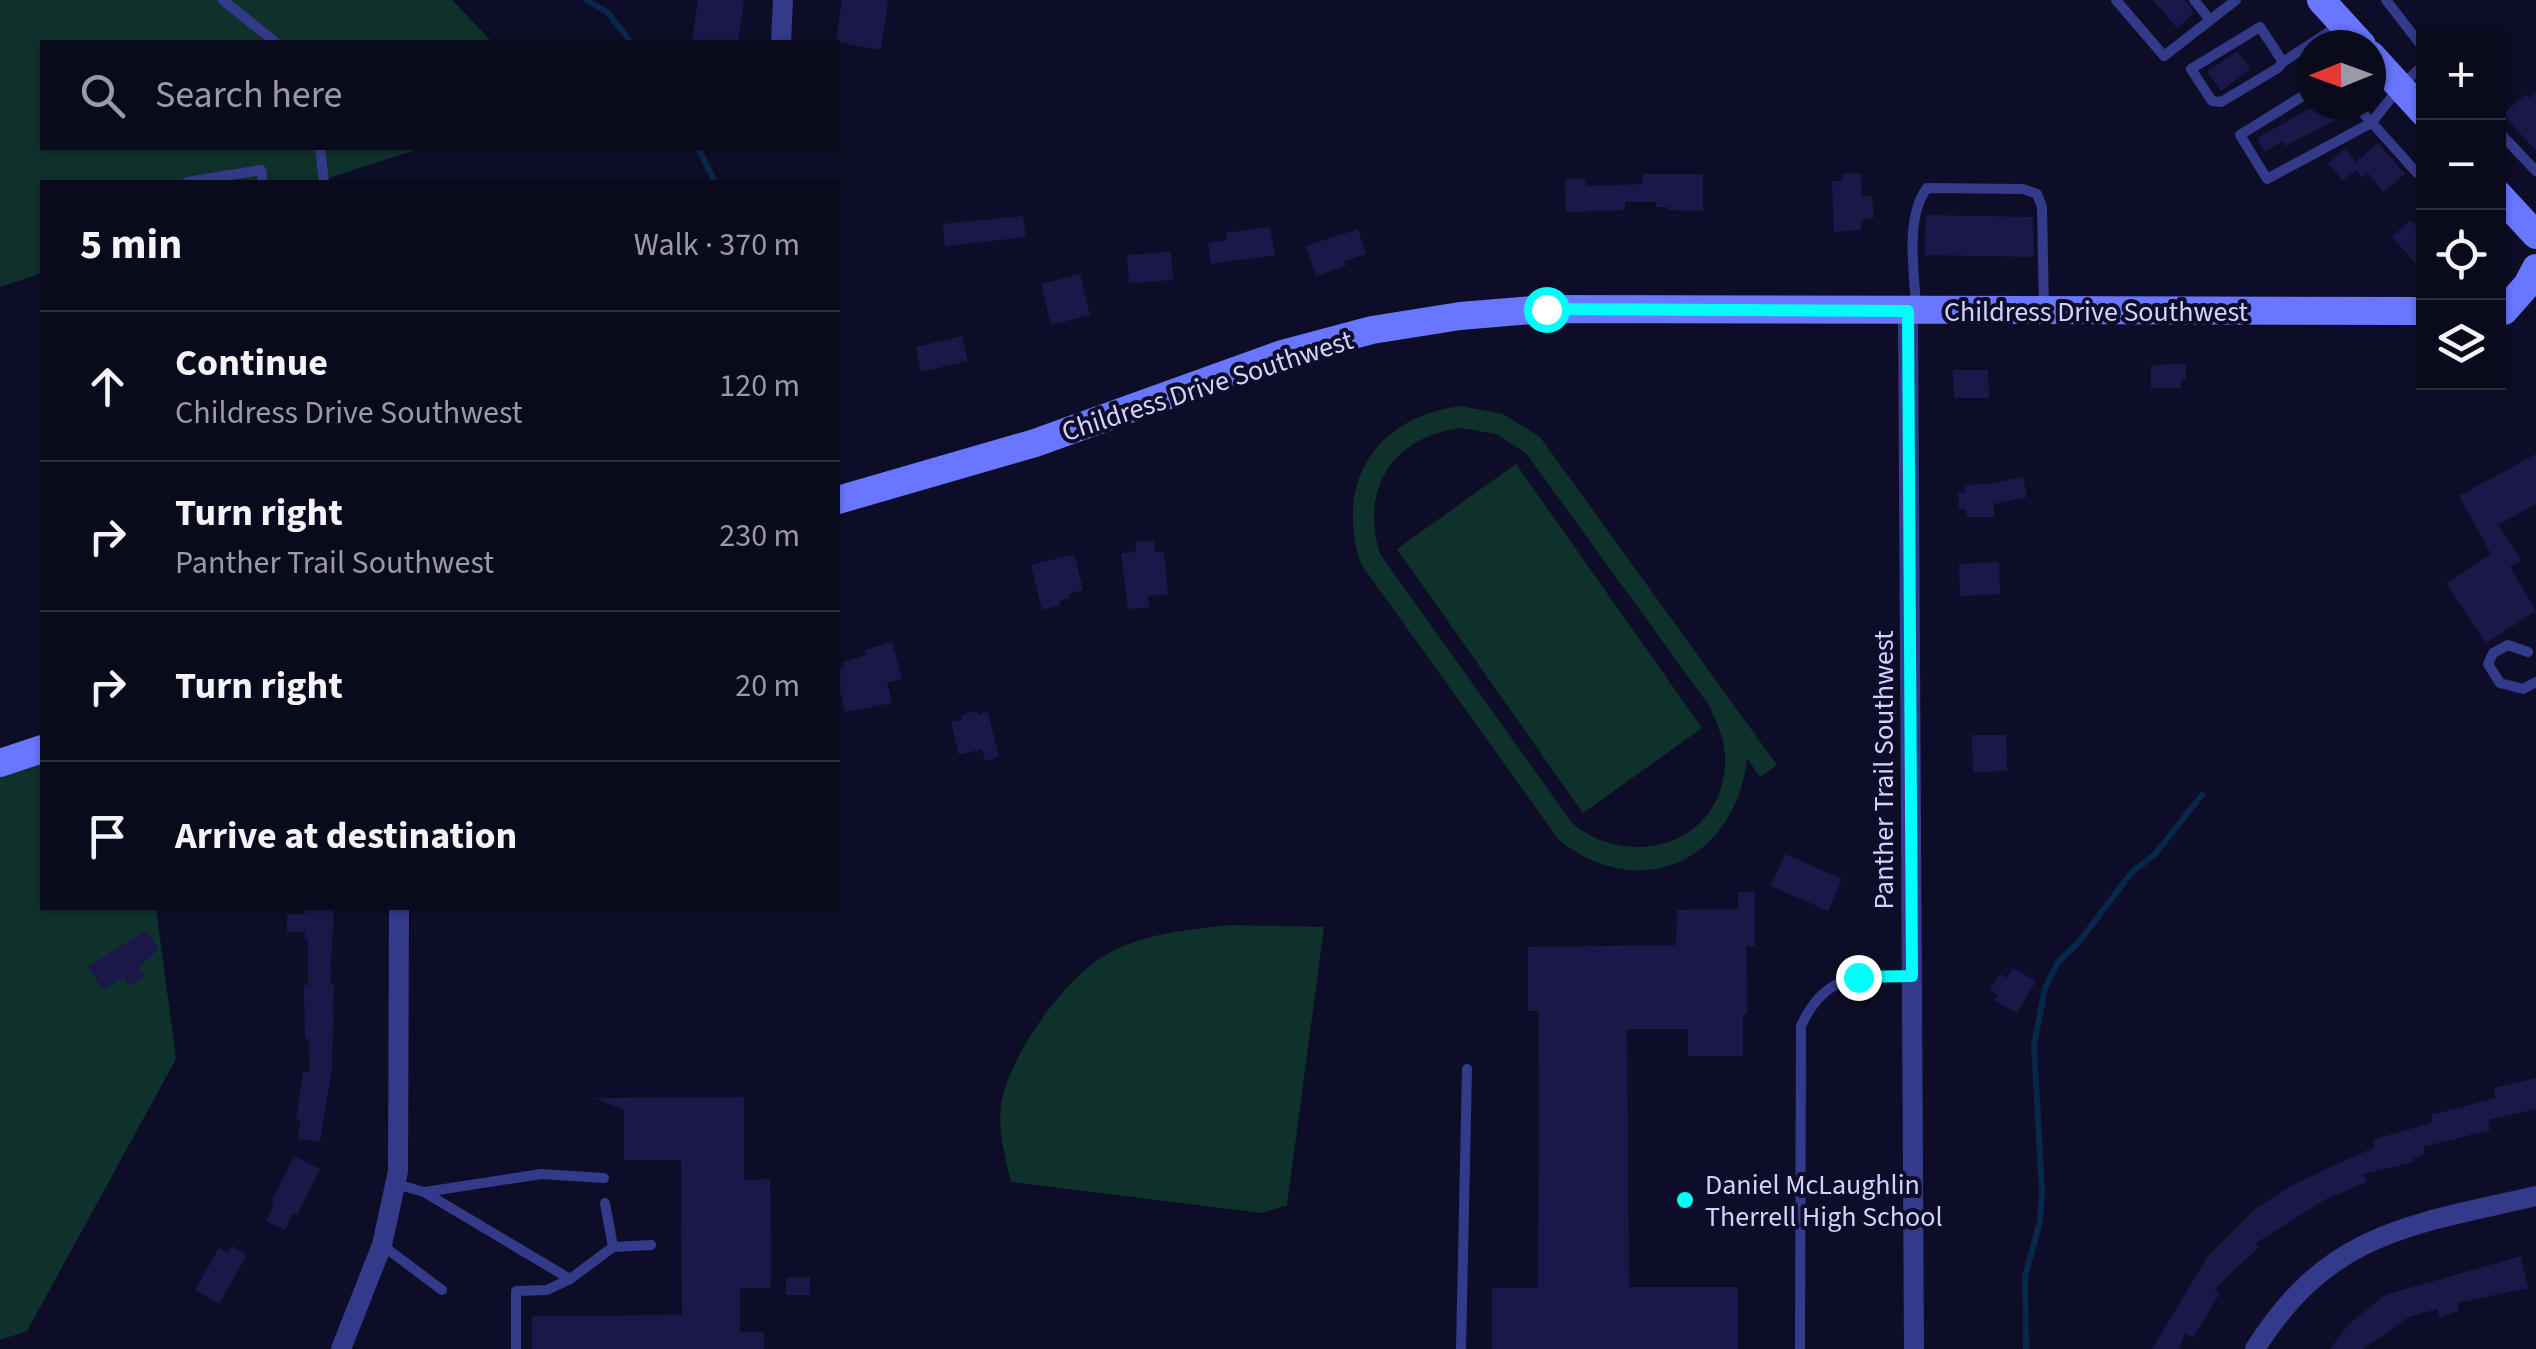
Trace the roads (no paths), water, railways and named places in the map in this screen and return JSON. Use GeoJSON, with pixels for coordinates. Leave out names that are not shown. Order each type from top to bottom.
{"type":"FeatureCollection","features":[{"type":"Feature","properties":{"kind":"street"},"geometry":{"type":"LineString","coordinates":[[781,40],[783,0]]}},
{"type":"Feature","properties":{"kind":"street"},"geometry":{"type":"LineString","coordinates":[[2321,0],[2348,30]]}},
{"type":"Feature","properties":{"kind":"street"},"geometry":{"type":"LineString","coordinates":[[2386,72],[2416,104]]}},
{"type":"Feature","properties":{"kind":"street"},"geometry":{"type":"LineString","coordinates":[[2506,201],[2533,225]]}},
{"type":"Feature","properties":{"kind":"street"},"geometry":{"type":"LineString","coordinates":[[2506,306],[2527,285],[2536,268]]}},
{"type":"Feature","properties":{"kind":"street","name":"Childress Drive Southwest"},"geometry":{"type":"LineString","coordinates":[[840,499],[1035,443],[1282,354],[1372,330],[1460,316],[1546,309],[2416,311]]}},
{"type":"Feature","properties":{"kind":"street"},"geometry":{"type":"LineString","coordinates":[[2506,311],[2536,310]]}},
{"type":"Feature","properties":{"kind":"street","name":"Panther Trail Southwest"},"geometry":{"type":"LineString","coordinates":[[1912,311],[1914,1349]]}},
{"type":"Feature","properties":{"kind":"street"},"geometry":{"type":"LineString","coordinates":[[0,762],[40,750]]}},
{"type":"Feature","properties":{"kind":"street"},"geometry":{"type":"LineString","coordinates":[[341,1349],[382,1246],[398,1171],[399,910]]}},
{"type":"Feature","properties":{"kind":"street"},"geometry":{"type":"LineString","coordinates":[[2255,1349],[2276,1316],[2314,1276],[2363,1243],[2415,1224],[2536,1196]]}},
{"type":"Feature","properties":{"kind":"lane"},"geometry":{"type":"LineString","coordinates":[[224,0],[272,40]]}},
{"type":"Feature","properties":{"kind":"lane"},"geometry":{"type":"LineString","coordinates":[[2116,0],[2164,56],[2231,2]]}},
{"type":"Feature","properties":{"kind":"lane"},"geometry":{"type":"LineString","coordinates":[[2194,0],[2210,20]]}},
{"type":"Feature","properties":{"kind":"lane"},"geometry":{"type":"LineString","coordinates":[[2386,0],[2416,39]]}},
{"type":"Feature","properties":{"kind":"lane"},"geometry":{"type":"LineString","coordinates":[[2283,62],[2260,27],[2191,70],[2212,100],[2221,102],[2342,24]]}},
{"type":"Feature","properties":{"kind":"lane"},"geometry":{"type":"LineString","coordinates":[[2296,101],[2240,136],[2267,179],[2371,123],[2416,72]]}},
{"type":"Feature","properties":{"kind":"lane"},"geometry":{"type":"LineString","coordinates":[[2368,120],[2416,172]]}},
{"type":"Feature","properties":{"kind":"lane"},"geometry":{"type":"LineString","coordinates":[[2506,139],[2536,171]]}},
{"type":"Feature","properties":{"kind":"lane"},"geometry":{"type":"LineString","coordinates":[[320,150],[324,180]]}},
{"type":"Feature","properties":{"kind":"lane"},"geometry":{"type":"LineString","coordinates":[[199,180],[261,170],[263,180]]}},
{"type":"Feature","properties":{"kind":"lane"},"geometry":{"type":"LineString","coordinates":[[1912,311],[1914,227],[1918,200],[1927,188],[2023,189],[2037,194],[2042,208],[2044,311]]}},
{"type":"Feature","properties":{"kind":"lane"},"geometry":{"type":"LineString","coordinates":[[2528,652],[2508,645],[2494,653],[2488,664],[2500,682],[2523,689],[2536,682]]}},
{"type":"Feature","properties":{"kind":"lane"},"geometry":{"type":"LineString","coordinates":[[1800,1349],[1802,1026],[1822,992],[1840,981],[1912,976]]}},
{"type":"Feature","properties":{"kind":"lane"},"geometry":{"type":"LineString","coordinates":[[1461,1349],[1467,1070]]}},
{"type":"Feature","properties":{"kind":"lane"},"geometry":{"type":"LineString","coordinates":[[424,1192],[541,1174],[604,1178]]}},
{"type":"Feature","properties":{"kind":"lane"},"geometry":{"type":"LineString","coordinates":[[395,1184],[424,1192],[570,1279]]}},
{"type":"Feature","properties":{"kind":"lane"},"geometry":{"type":"LineString","coordinates":[[605,1203],[613,1247]]}},
{"type":"Feature","properties":{"kind":"lane"},"geometry":{"type":"LineString","coordinates":[[382,1246],[442,1290]]}},
{"type":"Feature","properties":{"kind":"lane"},"geometry":{"type":"LineString","coordinates":[[516,1349],[516,1291],[547,1290],[570,1279],[613,1247],[651,1246]]}},
{"type":"Feature","properties":{"kind":"waterway"},"geometry":{"type":"LineString","coordinates":[[586,0],[607,12],[629,40]]}},
{"type":"Feature","properties":{"kind":"waterway"},"geometry":{"type":"LineString","coordinates":[[699,150],[714,180]]}},
{"type":"Feature","properties":{"kind":"waterway"},"geometry":{"type":"LineString","coordinates":[[2026,1349],[2025,1277],[2040,1221],[2042,1192],[2034,1045],[2045,988],[2058,962],[2202,795]]}},
{"type":"Feature","properties":{"kind":"place","name":"Daniel McLaughlin Therrell High School"},"geometry":{"type":"Point","coordinates":[1685,1200]}}]}
